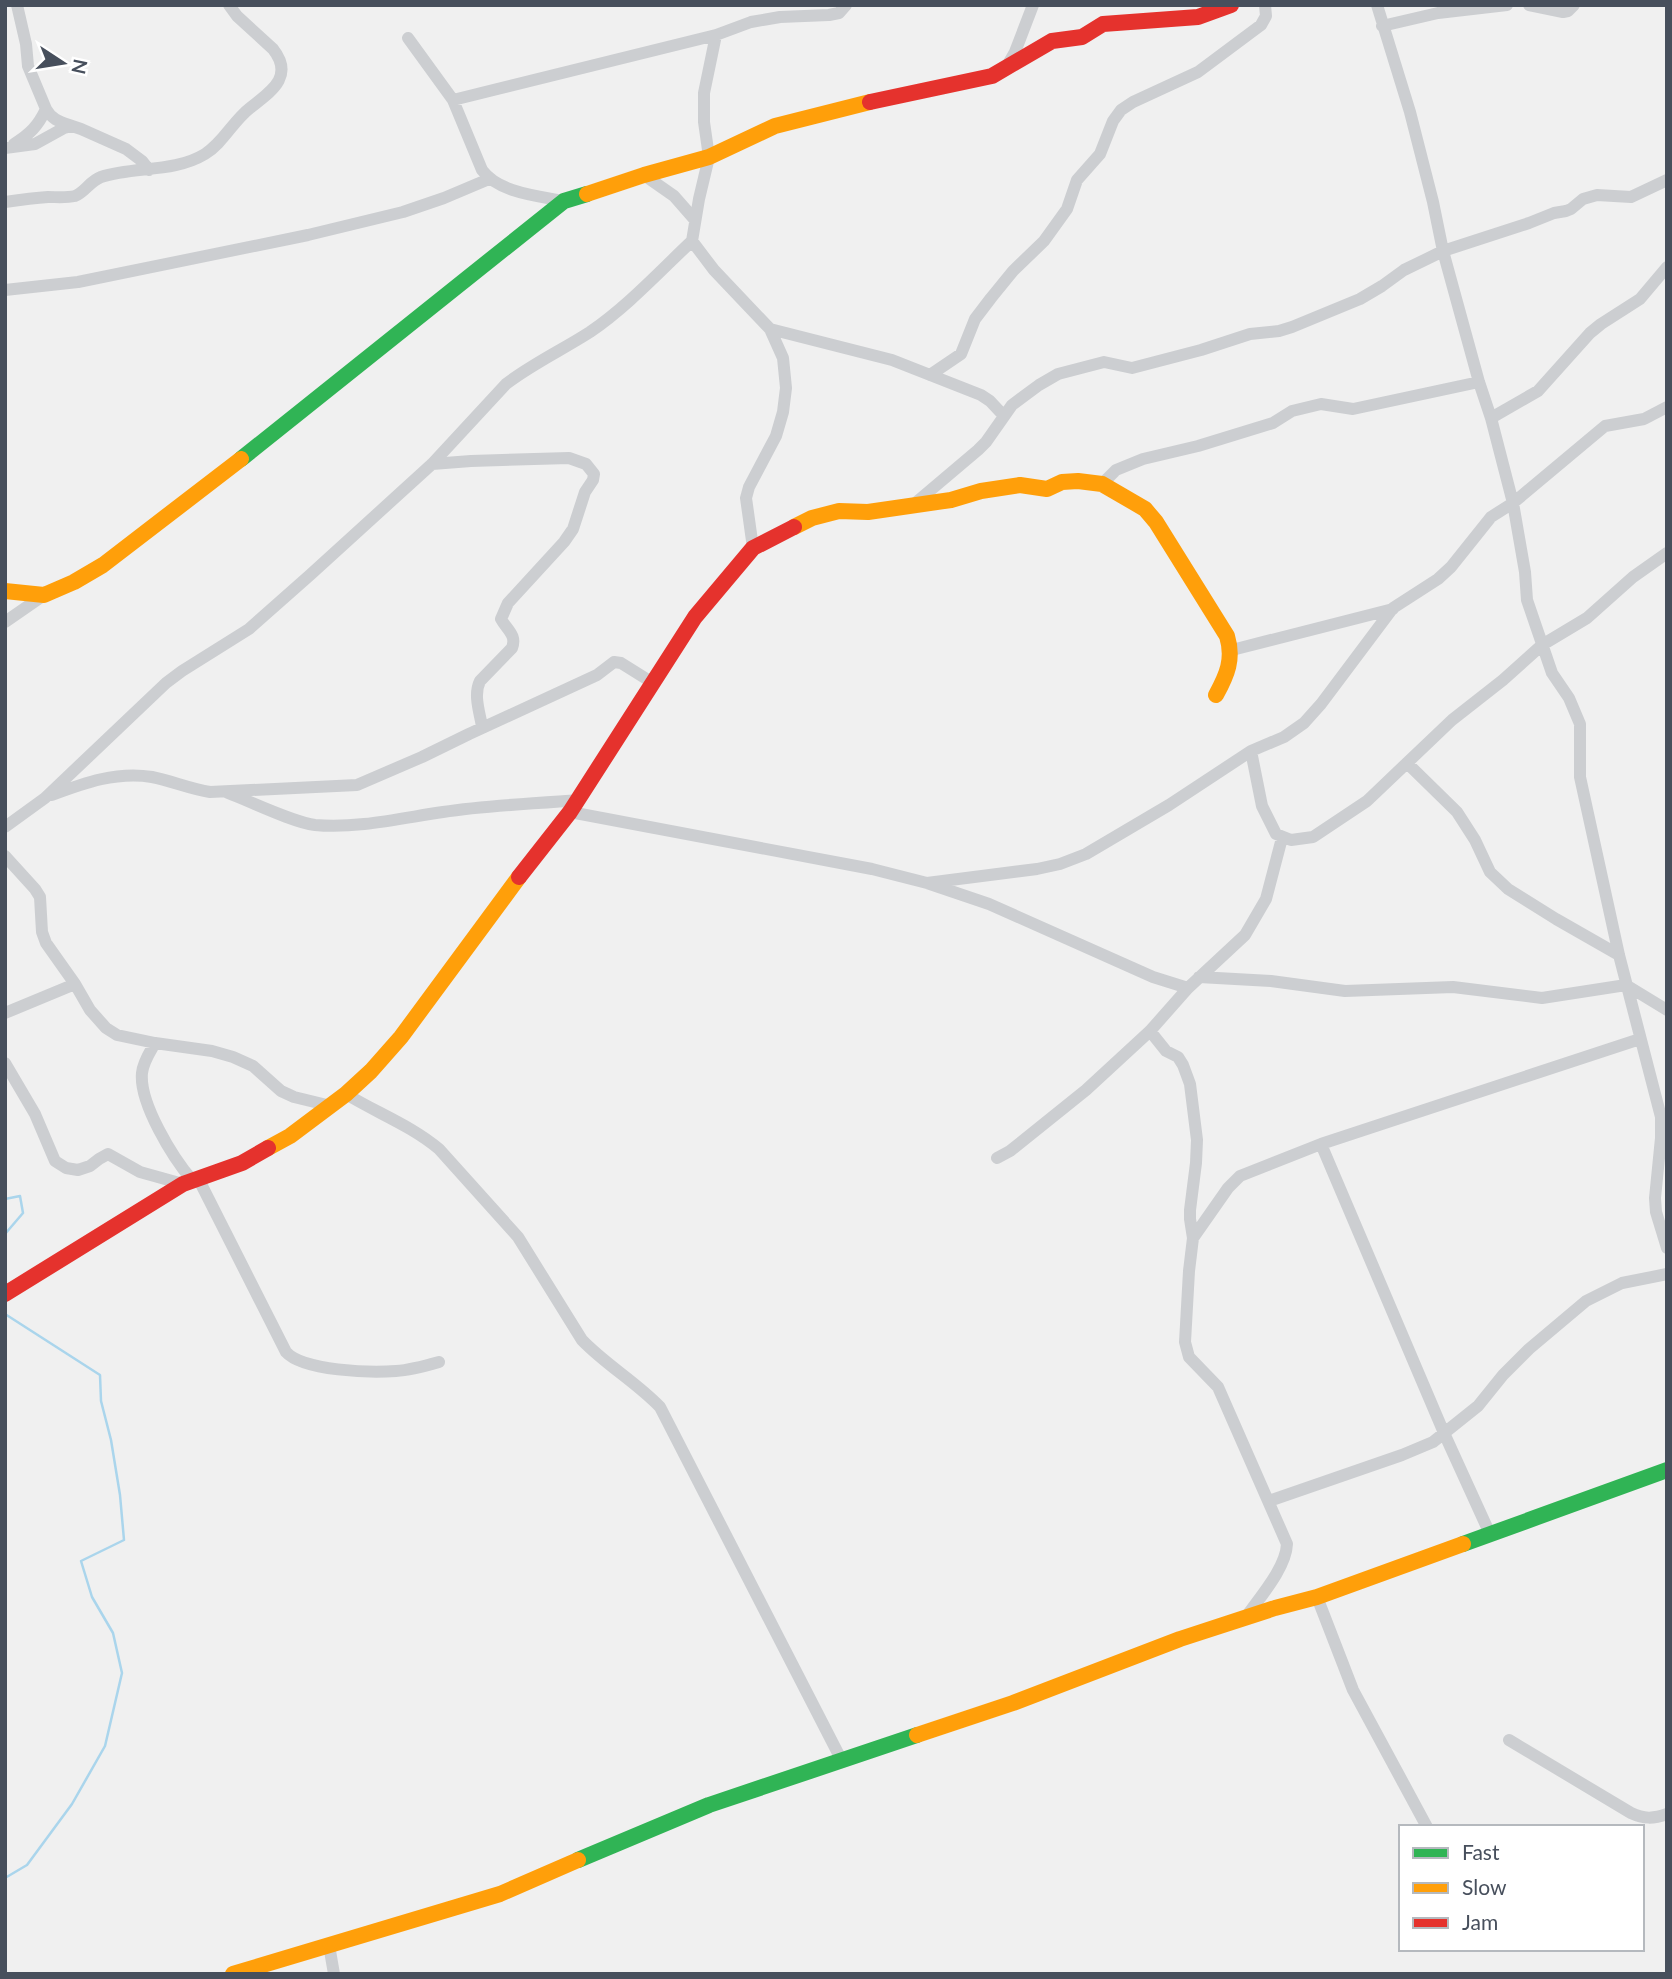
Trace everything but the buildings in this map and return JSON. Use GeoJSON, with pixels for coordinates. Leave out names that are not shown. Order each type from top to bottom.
{"type":"FeatureCollection","features":[{"type":"Feature","properties":{"kind":"street"},"geometry":{"type":"LineString","coordinates":[[18,5],[28,66],[50,116],[126,149],[149,170]]}},
{"type":"Feature","properties":{"kind":"street"},"geometry":{"type":"LineString","coordinates":[[5,202],[73,196],[99,178],[193,160],[216,146],[245,112],[270,92],[279,81],[281,73],[278,55],[229,5]]}},
{"type":"Feature","properties":{"kind":"street"},"geometry":{"type":"LineString","coordinates":[[453,100],[716,35],[751,22],[838,13],[846,5]]}},
{"type":"Feature","properties":{"kind":"street"},"geometry":{"type":"LineString","coordinates":[[1006,68],[1015,52],[1032,5]]}},
{"type":"Feature","properties":{"kind":"street"},"geometry":{"type":"LineString","coordinates":[[5,622],[44,595],[103,565],[231,467],[564,201],[709,157],[775,126],[848,107],[992,76],[1052,41],[1085,36],[1103,24],[1198,17],[1231,5]]}},
{"type":"Feature","properties":{"kind":"street"},"geometry":{"type":"LineString","coordinates":[[930,375],[961,354],[975,319],[1013,271],[1044,241],[1067,209],[1077,180],[1100,154],[1113,121],[1121,110],[1198,72],[1261,25],[1266,16],[1265,5]]}},
{"type":"Feature","properties":{"kind":"street"},"geometry":{"type":"LineString","coordinates":[[1377,5],[1410,112],[1443,251],[1513,503],[1526,598],[1552,673],[1569,698],[1580,724],[1580,777],[1626,985],[1661,1117],[1655,1198],[1656,1212],[1666,1241]]}},
{"type":"Feature","properties":{"kind":"street"},"geometry":{"type":"LineString","coordinates":[[1382,26],[1438,13],[1507,5]]}},
{"type":"Feature","properties":{"kind":"street"},"geometry":{"type":"LineString","coordinates":[[1529,5],[1563,12],[1574,5]]}},
{"type":"Feature","properties":{"kind":"street"},"geometry":{"type":"LineString","coordinates":[[5,827],[45,798],[166,683],[249,629],[432,464],[506,384],[590,331],[692,241],[709,157],[704,121],[704,93],[716,35]]}},
{"type":"Feature","properties":{"kind":"street"},"geometry":{"type":"LineString","coordinates":[[408,38],[453,100],[482,170],[489,179],[498,185],[531,195],[564,201]]}},
{"type":"Feature","properties":{"kind":"street"},"geometry":{"type":"LineString","coordinates":[[7,148],[40,124],[46,109]]}},
{"type":"Feature","properties":{"kind":"street"},"geometry":{"type":"LineString","coordinates":[[7,148],[35,144],[72,126]]}},
{"type":"Feature","properties":{"kind":"street"},"geometry":{"type":"LineString","coordinates":[[644,175],[674,196],[695,220]]}},
{"type":"Feature","properties":{"kind":"street"},"geometry":{"type":"LineString","coordinates":[[5,290],[78,282],[404,212],[489,179]]}},
{"type":"Feature","properties":{"kind":"street"},"geometry":{"type":"LineString","coordinates":[[912,505],[986,442],[1012,405],[1058,374],[1104,362],[1132,368],[1250,334],[1279,331],[1360,299],[1404,270],[1443,251],[1572,209],[1583,199],[1597,195],[1631,197],[1667,180]]}},
{"type":"Feature","properties":{"kind":"street"},"geometry":{"type":"LineString","coordinates":[[692,241],[713,270],[770,330],[783,358],[786,388],[783,412],[776,436],[746,498],[752,548]]}},
{"type":"Feature","properties":{"kind":"street"},"geometry":{"type":"LineString","coordinates":[[1491,418],[1538,391],[1590,333],[1640,299],[1667,267]]}},
{"type":"Feature","properties":{"kind":"street"},"geometry":{"type":"LineString","coordinates":[[770,330],[892,360],[986,397],[1004,416]]}},
{"type":"Feature","properties":{"kind":"street"},"geometry":{"type":"LineString","coordinates":[[1102,484],[1116,470],[1143,458],[1198,446],[1273,423],[1292,411],[1321,404],[1353,409],[1479,382]]}},
{"type":"Feature","properties":{"kind":"street"},"geometry":{"type":"LineString","coordinates":[[927,883],[1037,869],[1073,859],[1109,842],[1251,751],[1284,737],[1304,723],[1321,704],[1393,608],[1445,573],[1491,516],[1513,503],[1605,426],[1644,419],[1667,407]]}},
{"type":"Feature","properties":{"kind":"street"},"geometry":{"type":"LineString","coordinates":[[432,464],[569,458],[586,464],[594,474],[573,529],[508,603],[502,614],[501,619],[514,641],[512,648],[477,687],[482,727]]}},
{"type":"Feature","properties":{"kind":"street"},"geometry":{"type":"LineString","coordinates":[[5,1294],[191,1181],[242,1163],[290,1136],[346,1094],[371,1071],[401,1037],[574,806],[695,617],[752,548],[812,519],[839,511],[869,512],[951,500],[1015,485],[1047,489],[1062,482],[1102,484],[1145,509],[1156,522],[1227,636],[1232,650],[1227,677],[1216,695]]}},
{"type":"Feature","properties":{"kind":"street"},"geometry":{"type":"LineString","coordinates":[[1251,751],[1262,806],[1276,834],[1282,838],[1300,840],[1325,830],[1367,801],[1452,720],[1542,645],[1587,618],[1633,577],[1667,554]]}},
{"type":"Feature","properties":{"kind":"street"},"geometry":{"type":"LineString","coordinates":[[5,591],[44,595]]}},
{"type":"Feature","properties":{"kind":"street"},"geometry":{"type":"LineString","coordinates":[[1232,650],[1393,608]]}},
{"type":"Feature","properties":{"kind":"street"},"geometry":{"type":"LineString","coordinates":[[45,798],[101,778],[136,776],[151,777],[195,790],[225,792],[357,785],[422,758],[482,727],[597,675],[614,662],[621,663],[653,683]]}},
{"type":"Feature","properties":{"kind":"street"},"geometry":{"type":"LineString","coordinates":[[1408,764],[1457,812],[1475,840],[1490,872],[1500,882],[1556,919],[1619,955]]}},
{"type":"Feature","properties":{"kind":"street"},"geometry":{"type":"LineString","coordinates":[[225,792],[312,825],[395,820],[462,809],[574,806],[927,883],[989,904],[1153,977],[1188,988]]}},
{"type":"Feature","properties":{"kind":"street"},"geometry":{"type":"LineString","coordinates":[[997,1158],[1086,1090],[1150,1031],[1188,988],[1245,935],[1266,899],[1282,838]]}},
{"type":"Feature","properties":{"kind":"street"},"geometry":{"type":"LineString","coordinates":[[5,856],[40,897],[43,938],[90,1010],[106,1028],[117,1035],[233,1057],[253,1066],[281,1091],[331,1106]]}},
{"type":"Feature","properties":{"kind":"street"},"geometry":{"type":"LineString","coordinates":[[1199,977],[1271,981],[1345,991],[1453,987],[1542,998],[1626,985],[1667,1010]]}},
{"type":"Feature","properties":{"kind":"street"},"geometry":{"type":"LineString","coordinates":[[5,1013],[75,984]]}},
{"type":"Feature","properties":{"kind":"street"},"geometry":{"type":"LineString","coordinates":[[1150,1031],[1166,1051],[1181,1061],[1190,1084],[1197,1140],[1190,1219],[1193,1238],[1185,1342],[1187,1350],[1194,1363],[1218,1387],[1287,1544],[1282,1564],[1246,1617]]}},
{"type":"Feature","properties":{"kind":"street"},"geometry":{"type":"LineString","coordinates":[[1193,1238],[1228,1188],[1240,1176],[1321,1144],[1640,1040]]}},
{"type":"Feature","properties":{"kind":"street"},"geometry":{"type":"LineString","coordinates":[[155,1043],[142,1068],[142,1087],[146,1100],[171,1152],[191,1181],[286,1352],[307,1364],[376,1371],[396,1371],[439,1362]]}},
{"type":"Feature","properties":{"kind":"street"},"geometry":{"type":"LineString","coordinates":[[5,1063],[35,1114],[51,1154],[60,1165],[73,1170],[84,1169],[108,1154],[140,1172],[191,1181]]}},
{"type":"Feature","properties":{"kind":"street"},"geometry":{"type":"LineString","coordinates":[[346,1094],[424,1136],[439,1149],[518,1237],[582,1340],[660,1407],[842,1761]]}},
{"type":"Feature","properties":{"kind":"street"},"geometry":{"type":"LineString","coordinates":[[1321,1144],[1490,1534]]}},
{"type":"Feature","properties":{"kind":"street"},"geometry":{"type":"LineString","coordinates":[[1269,1502],[1433,1442],[1478,1406],[1529,1349],[1586,1301],[1622,1283],[1667,1273]]}},
{"type":"Feature","properties":{"kind":"street"},"geometry":{"type":"LineString","coordinates":[[233,1974],[500,1895],[697,1810],[1013,1703],[1180,1639],[1317,1597],[1667,1469]]}},
{"type":"Feature","properties":{"kind":"street"},"geometry":{"type":"LineString","coordinates":[[1317,1597],[1353,1690],[1426,1825]]}},
{"type":"Feature","properties":{"kind":"street"},"geometry":{"type":"LineString","coordinates":[[1509,1740],[1631,1814],[1653,1818],[1667,1814]]}},
{"type":"Feature","properties":{"kind":"street"},"geometry":{"type":"LineString","coordinates":[[328,1945],[334,1974]]}},
{"type":"Feature","properties":{"kind":"waterway"},"geometry":{"type":"LineString","coordinates":[[5,1199],[20,1196],[23,1213],[5,1234]]}},
{"type":"Feature","properties":{"kind":"waterway"},"geometry":{"type":"LineString","coordinates":[[5,1314],[100,1375],[101,1401],[111,1440],[124,1540],[81,1561],[92,1597],[113,1633],[122,1673],[105,1746],[72,1804],[27,1865],[5,1878]]}},
{"type":"Feature","properties":{"kind":"traffic: fast"},"geometry":{"type":"LineString","coordinates":[[241,459],[564,201],[587,194]]}},
{"type":"Feature","properties":{"kind":"traffic: fast"},"geometry":{"type":"LineString","coordinates":[[1463,1544],[1667,1470]]}},
{"type":"Feature","properties":{"kind":"traffic: fast"},"geometry":{"type":"LineString","coordinates":[[578,1860],[709,1805],[917,1735]]}},
{"type":"Feature","properties":{"kind":"traffic: slow"},"geometry":{"type":"LineString","coordinates":[[587,194],[709,157],[775,126],[870,102]]}},
{"type":"Feature","properties":{"kind":"traffic: slow"},"geometry":{"type":"LineString","coordinates":[[5,591],[44,595],[74,582],[103,565],[241,459]]}},
{"type":"Feature","properties":{"kind":"traffic: slow"},"geometry":{"type":"LineString","coordinates":[[794,527],[812,518],[839,511],[868,512],[951,500],[981,491],[1020,485],[1047,489],[1062,482],[1102,484],[1145,509],[1156,522],[1227,636],[1230,652],[1228,667],[1216,695]]}},
{"type":"Feature","properties":{"kind":"traffic: slow"},"geometry":{"type":"LineString","coordinates":[[268,1148],[290,1136],[346,1094],[371,1071],[401,1037],[519,877]]}},
{"type":"Feature","properties":{"kind":"traffic: slow"},"geometry":{"type":"LineString","coordinates":[[917,1735],[1013,1703],[1180,1639],[1317,1597],[1463,1544]]}},
{"type":"Feature","properties":{"kind":"traffic: slow"},"geometry":{"type":"LineString","coordinates":[[233,1974],[500,1894],[578,1860]]}},
{"type":"Feature","properties":{"kind":"traffic: jam"},"geometry":{"type":"LineString","coordinates":[[870,102],[992,76],[1052,41],[1082,37],[1103,24],[1198,17],[1231,5]]}},
{"type":"Feature","properties":{"kind":"traffic: jam"},"geometry":{"type":"LineString","coordinates":[[519,877],[570,812],[695,617],[753,548],[794,527]]}},
{"type":"Feature","properties":{"kind":"traffic: jam"},"geometry":{"type":"LineString","coordinates":[[5,1294],[183,1184],[242,1163],[268,1148]]}}]}
